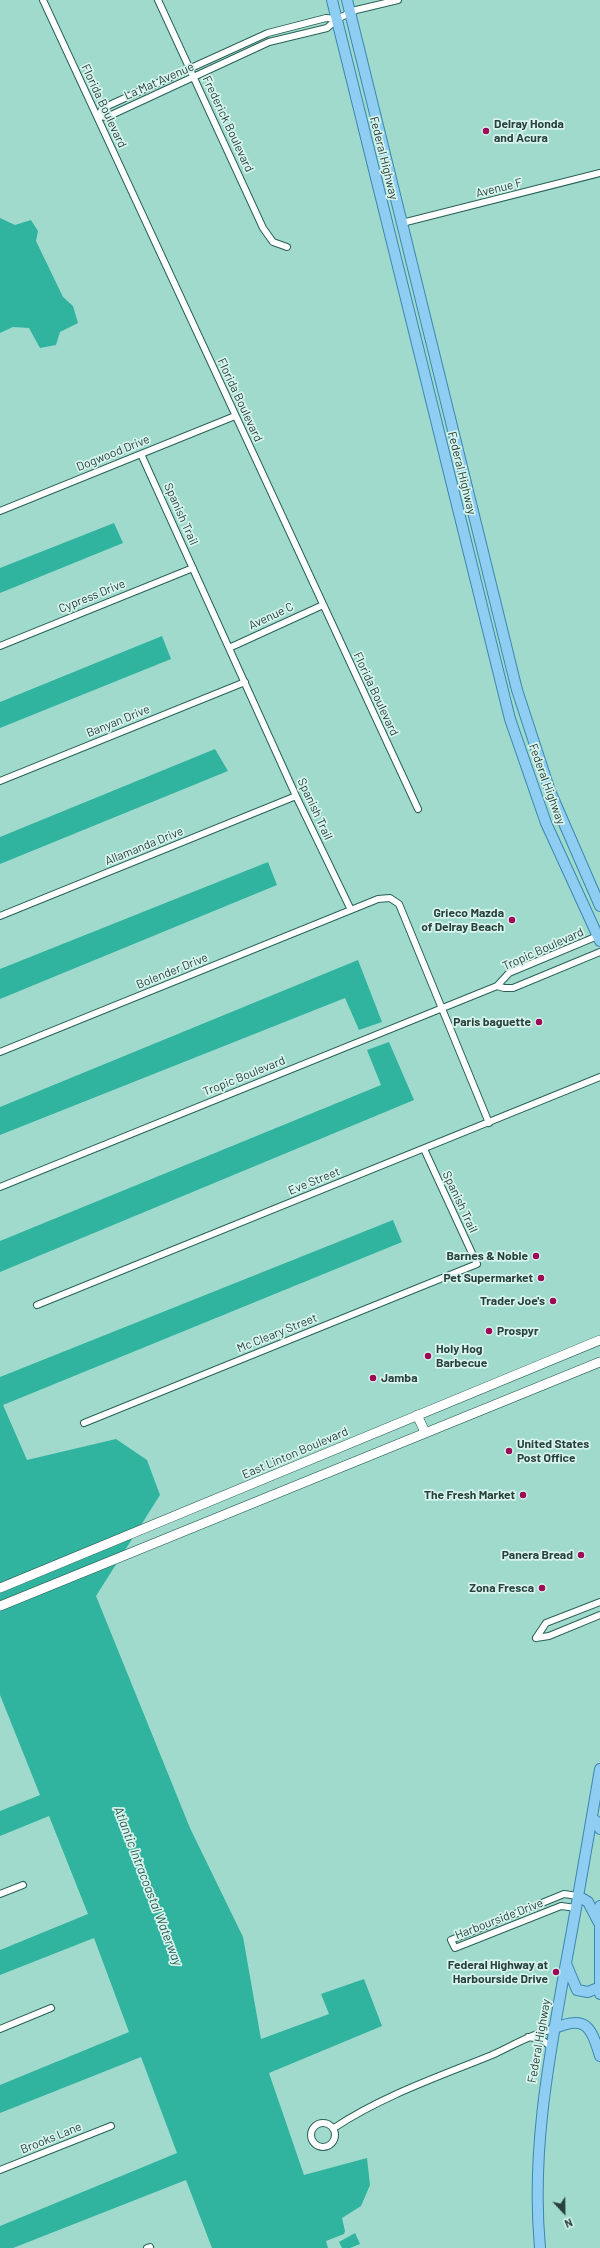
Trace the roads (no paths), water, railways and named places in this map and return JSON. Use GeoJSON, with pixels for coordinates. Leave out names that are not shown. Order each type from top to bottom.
{"type":"FeatureCollection","features":[{"type":"Feature","properties":{"kind":"main road","name":"Federal Highway"},"geometry":{"type":"LineString","coordinates":[[332,0],[499,677],[526,767],[546,823],[599,937]]}},
{"type":"Feature","properties":{"kind":"main road","name":"Federal Highway"},"geometry":{"type":"LineString","coordinates":[[347,0],[517,690],[544,776],[562,821],[600,906]]}},
{"type":"Feature","properties":{"kind":"main road"},"geometry":{"type":"LineString","coordinates":[[526,767],[544,776]]}},
{"type":"Feature","properties":{"kind":"main road","name":"East Linton Boulevard"},"geometry":{"type":"LineString","coordinates":[[0,1588],[600,1340]]}},
{"type":"Feature","properties":{"kind":"main road"},"geometry":{"type":"LineString","coordinates":[[0,1606],[600,1362]]}},
{"type":"Feature","properties":{"kind":"main road"},"geometry":{"type":"LineString","coordinates":[[417,1415],[425,1432]]}},
{"type":"Feature","properties":{"kind":"main road","name":"Federal Highway"},"geometry":{"type":"LineString","coordinates":[[540,2248],[538,2195],[539,2146],[550,2046],[600,1769]]}},
{"type":"Feature","properties":{"kind":"main road"},"geometry":{"type":"LineString","coordinates":[[592,1818],[597,1822],[600,1829]]}},
{"type":"Feature","properties":{"kind":"main road"},"geometry":{"type":"LineString","coordinates":[[578,1896],[588,1902],[599,1925]]}},
{"type":"Feature","properties":{"kind":"main road"},"geometry":{"type":"LineString","coordinates":[[600,1906],[600,1994]]}},
{"type":"Feature","properties":{"kind":"main road"},"geometry":{"type":"LineString","coordinates":[[566,1964],[577,1990],[588,1992],[600,1987]]}},
{"type":"Feature","properties":{"kind":"main road"},"geometry":{"type":"LineString","coordinates":[[553,2028],[569,2022],[582,2023],[592,2033],[600,2056]]}},
{"type":"Feature","properties":{"kind":"street","name":"Florida Boulevard"},"geometry":{"type":"LineString","coordinates":[[43,0],[418,809]]}},
{"type":"Feature","properties":{"kind":"street","name":"Frederick Boulevard"},"geometry":{"type":"LineString","coordinates":[[158,0],[263,228],[273,242],[287,247]]}},
{"type":"Feature","properties":{"kind":"street","name":"La Mat Avenue"},"geometry":{"type":"LineString","coordinates":[[337,19],[326,18],[268,32],[103,108],[98,116],[108,117],[269,42],[327,28],[337,19],[350,13],[398,0]]}},
{"type":"Feature","properties":{"kind":"street","name":"Avenue F"},"geometry":{"type":"LineString","coordinates":[[402,223],[600,173]]}},
{"type":"Feature","properties":{"kind":"street","name":"Dogwood Drive"},"geometry":{"type":"LineString","coordinates":[[0,511],[235,416]]}},
{"type":"Feature","properties":{"kind":"street","name":"Spanish Trail"},"geometry":{"type":"LineString","coordinates":[[141,454],[296,796],[351,910]]}},
{"type":"Feature","properties":{"kind":"street","name":"Cypress Drive"},"geometry":{"type":"LineString","coordinates":[[0,646],[193,568]]}},
{"type":"Feature","properties":{"kind":"street","name":"Avenue C"},"geometry":{"type":"LineString","coordinates":[[229,648],[323,604]]}},
{"type":"Feature","properties":{"kind":"street","name":"Banyan Drive"},"geometry":{"type":"LineString","coordinates":[[0,781],[244,682]]}},
{"type":"Feature","properties":{"kind":"street","name":"Allamanda Drive"},"geometry":{"type":"LineString","coordinates":[[0,916],[296,796]]}},
{"type":"Feature","properties":{"kind":"street"},"geometry":{"type":"LineString","coordinates":[[351,910],[384,898],[395,900],[399,904],[489,1123]]}},
{"type":"Feature","properties":{"kind":"street","name":"Bolender Drive"},"geometry":{"type":"LineString","coordinates":[[0,1052],[351,910]]}},
{"type":"Feature","properties":{"kind":"street","name":"Tropic Boulevard"},"geometry":{"type":"LineString","coordinates":[[0,1187],[497,986],[509,973],[599,937]]}},
{"type":"Feature","properties":{"kind":"street","name":"Tropic Boulevard"},"geometry":{"type":"LineString","coordinates":[[497,986],[512,988],[600,952]]}},
{"type":"Feature","properties":{"kind":"street","name":"Eve Street"},"geometry":{"type":"LineString","coordinates":[[37,1305],[600,1078]]}},
{"type":"Feature","properties":{"kind":"street","name":"Spanish Trail"},"geometry":{"type":"LineString","coordinates":[[424,1149],[477,1264]]}},
{"type":"Feature","properties":{"kind":"street","name":"Mc Cleary Street"},"geometry":{"type":"LineString","coordinates":[[84,1423],[477,1264]]}},
{"type":"Feature","properties":{"kind":"street"},"geometry":{"type":"LineString","coordinates":[[600,1602],[546,1623],[536,1638],[550,1636],[600,1615]]}},
{"type":"Feature","properties":{"kind":"street"},"geometry":{"type":"LineString","coordinates":[[0,1894],[23,1886]]}},
{"type":"Feature","properties":{"kind":"street","name":"Harbourside Drive"},"geometry":{"type":"LineString","coordinates":[[576,1908],[562,1906],[455,1948],[452,1940],[564,1894],[578,1896]]}},
{"type":"Feature","properties":{"kind":"street"},"geometry":{"type":"LineString","coordinates":[[0,2029],[51,2008]]}},
{"type":"Feature","properties":{"kind":"street"},"geometry":{"type":"LineString","coordinates":[[334,2128],[360,2110],[503,2050],[528,2037],[553,2028]]}},
{"type":"Feature","properties":{"kind":"street"},"geometry":{"type":"LineString","coordinates":[[528,2037],[541,2039],[550,2046]]}},
{"type":"Feature","properties":{"kind":"street"},"geometry":{"type":"LineString","coordinates":[[328,2123],[334,2128],[335,2139],[330,2145],[319,2146],[313,2142],[311,2134],[316,2125],[328,2123]]}},
{"type":"Feature","properties":{"kind":"street","name":"Brooks Lane"},"geometry":{"type":"LineString","coordinates":[[0,2170],[111,2126]]}},
{"type":"Feature","properties":{"kind":"water"},"geometry":{"type":"Polygon","coordinates":[[[0,218],[15,225],[31,220],[38,231],[36,241],[63,297],[73,306],[78,323],[60,332],[56,345],[40,348],[29,328],[13,327],[0,333],[0,218]]]}},
{"type":"Feature","properties":{"kind":"water"},"geometry":{"type":"Polygon","coordinates":[[[114,523],[123,543],[0,593],[0,568],[114,523]]]}},
{"type":"Feature","properties":{"kind":"water"},"geometry":{"type":"Polygon","coordinates":[[[162,636],[171,659],[0,728],[0,702],[162,636]]]}},
{"type":"Feature","properties":{"kind":"water"},"geometry":{"type":"Polygon","coordinates":[[[215,749],[228,771],[0,864],[0,837],[215,749]]]}},
{"type":"Feature","properties":{"kind":"water"},"geometry":{"type":"Polygon","coordinates":[[[268,862],[277,885],[0,999],[0,969],[268,862]]]}},
{"type":"Feature","properties":{"kind":"water"},"geometry":{"type":"Polygon","coordinates":[[[358,960],[382,1022],[359,1030],[345,998],[0,1135],[0,1107],[358,960]]]}},
{"type":"Feature","properties":{"kind":"water"},"geometry":{"type":"Polygon","coordinates":[[[389,1042],[414,1100],[0,1272],[0,1241],[381,1085],[367,1050],[389,1042]]]}},
{"type":"Feature","properties":{"kind":"water","name":"Atlantic Intracoastal Waterway"},"geometry":{"type":"Polygon","coordinates":[[[393,1220],[402,1242],[3,1405],[27,1460],[116,1439],[147,1460],[160,1495],[96,1596],[190,1828],[243,1937],[261,2039],[329,2014],[321,1994],[364,1979],[382,2026],[269,2073],[304,2175],[367,2158],[370,2185],[361,2206],[342,2218],[345,2231],[344,2234],[326,2241],[328,2248],[212,2248],[186,2180],[13,2248],[0,2248],[0,2226],[177,2153],[141,2057],[0,2113],[0,2085],[129,2032],[94,1938],[0,1975],[0,1950],[88,1914],[49,1816],[0,1836],[0,1811],[40,1795],[0,1695],[0,1377],[393,1220]]]}},
{"type":"Feature","properties":{"kind":"water"},"geometry":{"type":"Polygon","coordinates":[[[355,2233],[360,2244],[350,2248],[342,2248],[339,2242],[355,2233]]]}},
{"type":"Feature","properties":{"kind":"place","name":"Delray Honda and Acura"},"geometry":{"type":"Point","coordinates":[486,131]}},
{"type":"Feature","properties":{"kind":"place","name":"Grieco Mazda of Delray Beach"},"geometry":{"type":"Point","coordinates":[512,920]}},
{"type":"Feature","properties":{"kind":"place","name":"Paris baguette"},"geometry":{"type":"Point","coordinates":[539,1022]}},
{"type":"Feature","properties":{"kind":"place","name":"Barnes & Noble"},"geometry":{"type":"Point","coordinates":[536,1256]}},
{"type":"Feature","properties":{"kind":"place","name":"Pet Supermarket"},"geometry":{"type":"Point","coordinates":[541,1278]}},
{"type":"Feature","properties":{"kind":"place","name":"Trader Joe's"},"geometry":{"type":"Point","coordinates":[553,1301]}},
{"type":"Feature","properties":{"kind":"place","name":"Prospyr"},"geometry":{"type":"Point","coordinates":[489,1331]}},
{"type":"Feature","properties":{"kind":"place","name":"Holy Hog Barbecue"},"geometry":{"type":"Point","coordinates":[428,1356]}},
{"type":"Feature","properties":{"kind":"place","name":"Jamba"},"geometry":{"type":"Point","coordinates":[373,1378]}},
{"type":"Feature","properties":{"kind":"place","name":"United States Post Office"},"geometry":{"type":"Point","coordinates":[509,1451]}},
{"type":"Feature","properties":{"kind":"place","name":"The Fresh Market"},"geometry":{"type":"Point","coordinates":[523,1495]}},
{"type":"Feature","properties":{"kind":"place","name":"Panera Bread"},"geometry":{"type":"Point","coordinates":[581,1555]}},
{"type":"Feature","properties":{"kind":"place","name":"Zona Fresca"},"geometry":{"type":"Point","coordinates":[542,1588]}},
{"type":"Feature","properties":{"kind":"place","name":"Federal Highway at Harbourside Drive"},"geometry":{"type":"Point","coordinates":[556,1972]}}]}
